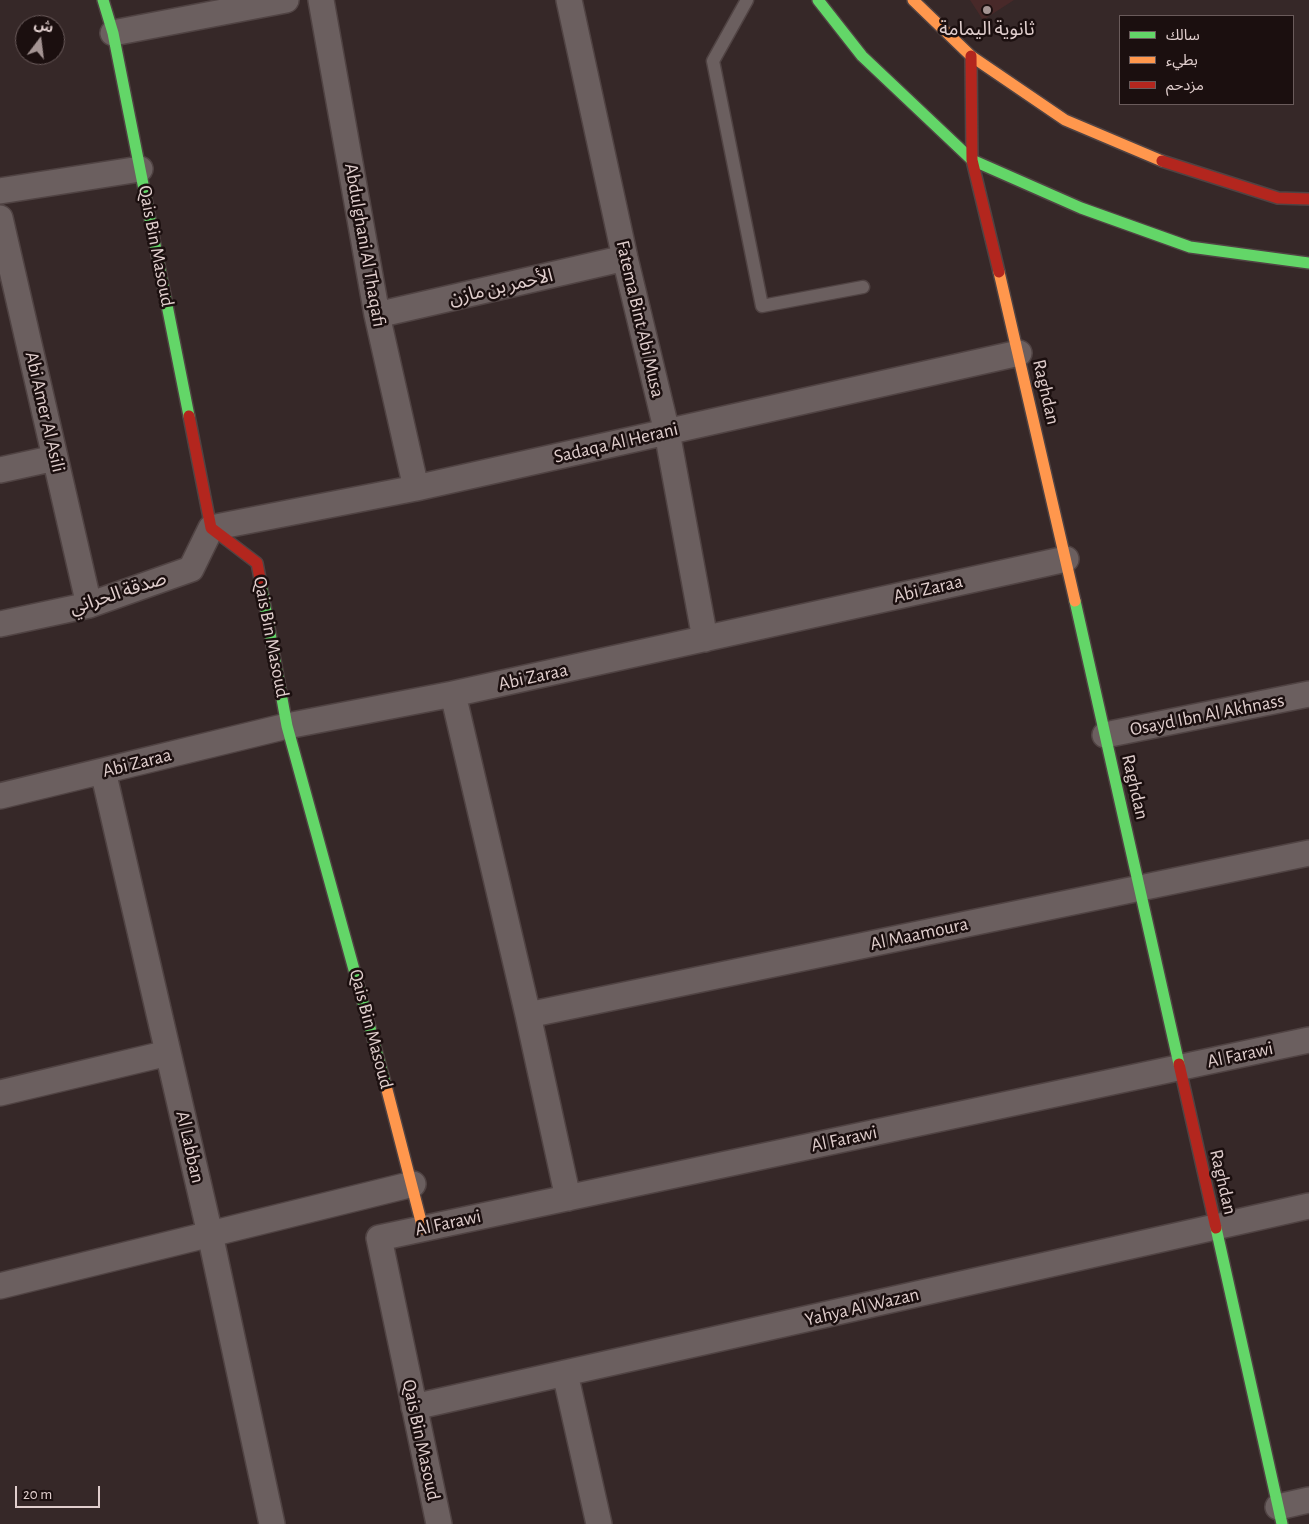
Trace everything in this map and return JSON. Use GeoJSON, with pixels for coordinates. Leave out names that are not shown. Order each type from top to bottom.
{"type":"FeatureCollection","features":[{"type":"Feature","properties":{"kind":"street","name":"Qais Bin Masoud"},"geometry":{"type":"LineString","coordinates":[[103,0],[113,33],[211,528],[257,563],[287,726],[413,1184],[423,1229]]}},
{"type":"Feature","properties":{"kind":"street"},"geometry":{"type":"LineString","coordinates":[[113,33],[286,0]]}},
{"type":"Feature","properties":{"kind":"street","name":"Abdulghani Al Thaqafi"},"geometry":{"type":"LineString","coordinates":[[321,0],[377,315],[416,488]]}},
{"type":"Feature","properties":{"kind":"street","name":"Fatema Bint Abi Musa"},"geometry":{"type":"LineString","coordinates":[[569,0],[625,258],[667,432],[705,639]]}},
{"type":"Feature","properties":{"kind":"street"},"geometry":{"type":"LineString","coordinates":[[818,0],[862,56],[972,160],[1081,208],[1190,247],[1309,263]]}},
{"type":"Feature","properties":{"kind":"street"},"geometry":{"type":"LineString","coordinates":[[913,0],[971,56],[1065,120],[1152,158],[1278,198],[1309,199]]}},
{"type":"Feature","properties":{"kind":"street","name":"Raghdan"},"geometry":{"type":"LineString","coordinates":[[971,56],[972,160],[1066,559],[1280,1516]]}},
{"type":"Feature","properties":{"kind":"street"},"geometry":{"type":"LineString","coordinates":[[0,191],[140,168]]}},
{"type":"Feature","properties":{"kind":"street","name":"Abi Amer Al Asili"},"geometry":{"type":"LineString","coordinates":[[0,218],[89,605]]}},
{"type":"Feature","properties":{"kind":"street","name":"الأحمر بن مازن"},"geometry":{"type":"LineString","coordinates":[[377,315],[625,258]]}},
{"type":"Feature","properties":{"kind":"street","name":"Sadaqa Al Herani"},"geometry":{"type":"LineString","coordinates":[[211,528],[416,488],[1019,353]]}},
{"type":"Feature","properties":{"kind":"street"},"geometry":{"type":"LineString","coordinates":[[0,470],[55,458]]}},
{"type":"Feature","properties":{"kind":"street","name":"صدقة الحراني"},"geometry":{"type":"LineString","coordinates":[[0,624],[89,605],[191,569],[211,528]]}},
{"type":"Feature","properties":{"kind":"street","name":"Abi Zaraa"},"geometry":{"type":"LineString","coordinates":[[0,796],[287,726],[452,694],[1066,559]]}},
{"type":"Feature","properties":{"kind":"street"},"geometry":{"type":"LineString","coordinates":[[452,694],[528,1015],[568,1198]]}},
{"type":"Feature","properties":{"kind":"street","name":"Osayd Ibn Al Akhnass"},"geometry":{"type":"LineString","coordinates":[[1105,735],[1309,694]]}},
{"type":"Feature","properties":{"kind":"street","name":"Al Labban"},"geometry":{"type":"LineString","coordinates":[[103,772],[210,1234],[272,1524]]}},
{"type":"Feature","properties":{"kind":"street","name":"Al Maamoura"},"geometry":{"type":"LineString","coordinates":[[528,1015],[1309,853]]}},
{"type":"Feature","properties":{"kind":"street","name":"Al Farawi"},"geometry":{"type":"LineString","coordinates":[[379,1238],[1309,1040]]}},
{"type":"Feature","properties":{"kind":"street"},"geometry":{"type":"LineString","coordinates":[[0,1093],[168,1053]]}},
{"type":"Feature","properties":{"kind":"street"},"geometry":{"type":"LineString","coordinates":[[0,1286],[413,1184]]}},
{"type":"Feature","properties":{"kind":"street","name":"Yahya Al Wazan"},"geometry":{"type":"LineString","coordinates":[[414,1407],[1309,1206]]}},
{"type":"Feature","properties":{"kind":"street","name":"Qais Bin Masoud"},"geometry":{"type":"LineString","coordinates":[[379,1238],[439,1524]]}},
{"type":"Feature","properties":{"kind":"street"},"geometry":{"type":"LineString","coordinates":[[565,1373],[599,1524]]}},
{"type":"Feature","properties":{"kind":"street"},"geometry":{"type":"LineString","coordinates":[[1280,1516],[1309,1500]]}},
{"type":"Feature","properties":{"kind":"lane"},"geometry":{"type":"LineString","coordinates":[[747,0],[713,61],[762,306],[863,288]]}},
{"type":"Feature","properties":{"kind":"shaded area","name":"ثانوية اليمامة"},"geometry":{"type":"Polygon","coordinates":[[[970,0],[1014,0],[983,20],[970,0]]]}},
{"type":"Feature","properties":{"kind":"traffic: fast"},"geometry":{"type":"LineString","coordinates":[[103,0],[113,33],[189,416]]}},
{"type":"Feature","properties":{"kind":"traffic: fast"},"geometry":{"type":"LineString","coordinates":[[818,0],[862,56],[972,160],[1081,208],[1190,247],[1309,263]]}},
{"type":"Feature","properties":{"kind":"traffic: fast"},"geometry":{"type":"LineString","coordinates":[[261,584],[287,726],[386,1086]]}},
{"type":"Feature","properties":{"kind":"traffic: fast"},"geometry":{"type":"LineString","coordinates":[[1075,601],[1179,1064]]}},
{"type":"Feature","properties":{"kind":"traffic: fast"},"geometry":{"type":"LineString","coordinates":[[1216,1228],[1282,1524]]}},
{"type":"Feature","properties":{"kind":"traffic: slow"},"geometry":{"type":"LineString","coordinates":[[913,0],[971,56],[1065,120],[1162,161]]}},
{"type":"Feature","properties":{"kind":"traffic: slow"},"geometry":{"type":"LineString","coordinates":[[999,272],[1075,601]]}},
{"type":"Feature","properties":{"kind":"traffic: slow"},"geometry":{"type":"LineString","coordinates":[[386,1086],[423,1229]]}},
{"type":"Feature","properties":{"kind":"traffic: jam"},"geometry":{"type":"LineString","coordinates":[[971,56],[972,160],[999,272]]}},
{"type":"Feature","properties":{"kind":"traffic: jam"},"geometry":{"type":"LineString","coordinates":[[1162,161],[1278,198],[1309,199]]}},
{"type":"Feature","properties":{"kind":"traffic: jam"},"geometry":{"type":"LineString","coordinates":[[189,416],[211,528],[257,563],[261,584]]}},
{"type":"Feature","properties":{"kind":"traffic: jam"},"geometry":{"type":"LineString","coordinates":[[1179,1064],[1216,1228]]}},
{"type":"Feature","properties":{"kind":"place","name":"ثانوية اليمامة"},"geometry":{"type":"Point","coordinates":[987,10]}}]}
